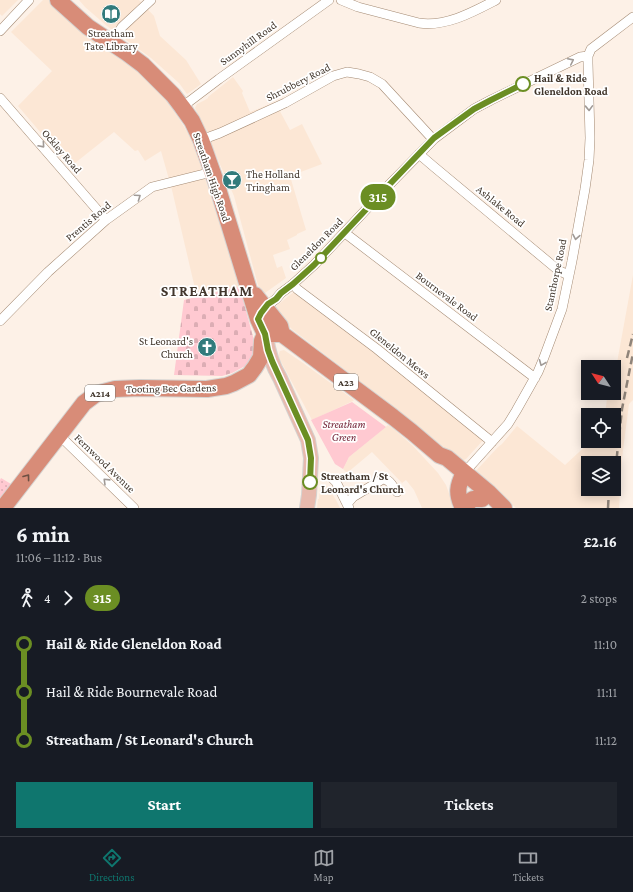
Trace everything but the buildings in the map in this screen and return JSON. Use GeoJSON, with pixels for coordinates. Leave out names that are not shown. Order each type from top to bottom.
{"type":"FeatureCollection","features":[{"type":"Feature","properties":{"kind":"highway","name":"Streatham High Road"},"geometry":{"type":"LineString","coordinates":[[58,0],[88,27],[143,65],[173,95],[192,121],[201,140],[216,182],[251,292],[258,319],[265,334]]}},
{"type":"Feature","properties":{"kind":"highway","name":"Streatham High Road"},"geometry":{"type":"LineString","coordinates":[[251,292],[280,326],[282,334],[412,432],[439,455],[447,458],[487,504]]}},
{"type":"Feature","properties":{"kind":"highway"},"geometry":{"type":"LineString","coordinates":[[265,334],[282,334]]}},
{"type":"Feature","properties":{"kind":"highway","name":"Tooting Bec Gardens"},"geometry":{"type":"LineString","coordinates":[[3,508],[84,403],[96,394],[115,389],[207,389],[226,386],[249,375],[258,364],[261,357],[262,341],[265,334]]}},
{"type":"Feature","properties":{"kind":"highway","name":"Streatham High Road"},"geometry":{"type":"LineString","coordinates":[[462,476],[504,508]]}},
{"type":"Feature","properties":{"kind":"highway"},"geometry":{"type":"LineString","coordinates":[[462,476],[458,494],[463,508],[474,499],[487,504]]}},
{"type":"Feature","properties":{"kind":"main road"},"geometry":{"type":"LineString","coordinates":[[265,334],[268,350],[275,370],[308,440],[311,458],[309,495],[306,508]]}},
{"type":"Feature","properties":{"kind":"main road"},"geometry":{"type":"LineString","coordinates":[[249,375],[275,370]]}},
{"type":"Feature","properties":{"kind":"street"},"geometry":{"type":"LineString","coordinates":[[0,31],[29,0]]}},
{"type":"Feature","properties":{"kind":"street"},"geometry":{"type":"LineString","coordinates":[[112,43],[122,27],[151,0]]}},
{"type":"Feature","properties":{"kind":"street","name":"Sunnyhill Road"},"geometry":{"type":"LineString","coordinates":[[182,107],[329,0]]}},
{"type":"Feature","properties":{"kind":"street"},"geometry":{"type":"LineString","coordinates":[[341,0],[358,7],[428,25],[438,24],[461,17],[496,0]]}},
{"type":"Feature","properties":{"kind":"street"},"geometry":{"type":"LineString","coordinates":[[588,56],[591,49],[633,17]]}},
{"type":"Feature","properties":{"kind":"street","name":"Gleneldon Road"},"geometry":{"type":"LineString","coordinates":[[265,308],[314,265],[434,138],[474,109],[580,57],[588,56]]}},
{"type":"Feature","properties":{"kind":"street","name":"Stanthorpe Road"},"geometry":{"type":"LineString","coordinates":[[462,476],[508,424],[544,360],[562,309],[585,189],[589,160],[590,138],[588,56]]}},
{"type":"Feature","properties":{"kind":"street","name":"Shrubbery Road"},"geometry":{"type":"LineString","coordinates":[[201,140],[260,115],[333,76],[346,72],[365,75],[382,84],[430,136],[434,138]]}},
{"type":"Feature","properties":{"kind":"street","name":"Ockley Road"},"geometry":{"type":"LineString","coordinates":[[0,98],[106,220]]}},
{"type":"Feature","properties":{"kind":"street","name":"Ashlake Road"},"geometry":{"type":"LineString","coordinates":[[419,154],[558,270],[569,275]]}},
{"type":"Feature","properties":{"kind":"street","name":"Prentis Road"},"geometry":{"type":"LineString","coordinates":[[0,321],[48,272],[106,220],[152,187],[212,172]]}},
{"type":"Feature","properties":{"kind":"street","name":"Bournevale Road"},"geometry":{"type":"LineString","coordinates":[[345,233],[535,378]]}},
{"type":"Feature","properties":{"kind":"street","name":"Gleneldon Mews"},"geometry":{"type":"LineString","coordinates":[[293,284],[492,442]]}},
{"type":"Feature","properties":{"kind":"street","name":"Fernwood Avenue"},"geometry":{"type":"LineString","coordinates":[[59,435],[134,508]]}},
{"type":"Feature","properties":{"kind":"street"},"geometry":{"type":"LineString","coordinates":[[333,479],[348,506]]}},
{"type":"Feature","properties":{"kind":"street"},"geometry":{"type":"LineString","coordinates":[[348,506],[353,497],[383,479],[389,481],[397,492]]}},
{"type":"Feature","properties":{"kind":"shaded area"},"geometry":{"type":"Polygon","coordinates":[[[0,0],[18,0],[2,16],[0,14],[0,0]]]}},
{"type":"Feature","properties":{"kind":"shaded area"},"geometry":{"type":"Polygon","coordinates":[[[43,0],[49,0],[66,18],[130,63],[159,91],[178,117],[194,143],[240,289],[237,287],[197,297],[172,190],[161,151],[145,161],[138,150],[135,151],[114,132],[70,167],[18,106],[52,71],[11,32],[43,0]]]}},
{"type":"Feature","properties":{"kind":"shaded area"},"geometry":{"type":"Polygon","coordinates":[[[79,0],[139,0],[154,16],[160,36],[186,60],[201,84],[187,94],[179,83],[151,58],[107,26],[79,0]]]}},
{"type":"Feature","properties":{"kind":"shaded area"},"geometry":{"type":"Polygon","coordinates":[[[233,77],[243,91],[242,93],[250,112],[275,102],[290,130],[302,124],[322,164],[290,176],[306,230],[287,240],[290,249],[273,255],[277,268],[282,266],[286,278],[265,293],[262,292],[258,285],[234,196],[195,108],[197,104],[208,98],[233,77]]]}},
{"type":"Feature","properties":{"kind":"shaded area"},"geometry":{"type":"Polygon","coordinates":[[[633,275],[633,400],[629,404],[621,475],[621,456],[581,456],[581,496],[620,496],[619,508],[516,508],[475,472],[517,426],[565,465],[583,448],[621,448],[621,408],[606,408],[607,400],[621,400],[621,360],[617,360],[633,275]]]}},
{"type":"Feature","properties":{"kind":"shaded area"},"geometry":{"type":"Polygon","coordinates":[[[295,291],[486,437],[466,459],[461,461],[293,330],[281,319],[275,307],[295,291]]]}},
{"type":"Feature","properties":{"kind":"shaded area"},"geometry":{"type":"Polygon","coordinates":[[[284,350],[354,400],[312,420],[278,356],[280,351],[284,350]]]}},
{"type":"Feature","properties":{"kind":"shaded area"},"geometry":{"type":"Polygon","coordinates":[[[388,425],[413,446],[438,473],[446,485],[453,508],[422,508],[414,490],[406,480],[402,483],[372,452],[347,473],[343,469],[349,457],[388,425]]]}},
{"type":"Feature","properties":{"kind":"shaded area"},"geometry":{"type":"Polygon","coordinates":[[[323,484],[327,486],[340,508],[317,508],[320,487],[323,484]]]}},
{"type":"Feature","properties":{"kind":"green space"},"geometry":{"type":"Polygon","coordinates":[[[237,287],[240,289],[255,344],[254,354],[247,365],[232,373],[222,376],[174,375],[184,300],[237,287]]]}},
{"type":"Feature","properties":{"kind":"green space","name":"Streatham Green"},"geometry":{"type":"Polygon","coordinates":[[[352,402],[386,427],[349,457],[343,469],[335,464],[311,420],[352,402]]]}},
{"type":"Feature","properties":{"kind":"green space"},"geometry":{"type":"Polygon","coordinates":[[[1,478],[11,484],[0,500],[0,480],[1,478]]]}},
{"type":"Feature","properties":{"kind":"railway"},"geometry":{"type":"LineString","coordinates":[[627,358],[633,334]]}},
{"type":"Feature","properties":{"kind":"railway"},"geometry":{"type":"LineString","coordinates":[[617,456],[622,409],[633,353]]}},
{"type":"Feature","properties":{"kind":"railway"},"geometry":{"type":"LineString","coordinates":[[608,508],[609,496]]}},
{"type":"Feature","properties":{"kind":"bus line","name":"315"},"geometry":{"type":"LineString","coordinates":[[310,482],[311,458],[308,440],[275,370],[268,350],[265,334],[258,319],[261,313],[268,304],[293,284],[332,247],[434,138],[474,109],[523,84]]}},
{"type":"Feature","properties":{"kind":"place","name":"Streatham Tate Library"},"geometry":{"type":"Point","coordinates":[111,14]}},
{"type":"Feature","properties":{"kind":"place","name":"Hail & Ride Gleneldon Road"},"geometry":{"type":"Point","coordinates":[523,84]}},
{"type":"Feature","properties":{"kind":"place","name":"The Holland Tringham"},"geometry":{"type":"Point","coordinates":[232,180]}},
{"type":"Feature","properties":{"kind":"place","name":"St Leonard's Church"},"geometry":{"type":"Point","coordinates":[207,347]}},
{"type":"Feature","properties":{"kind":"place","name":"Streatham / St Leonard's Church"},"geometry":{"type":"Point","coordinates":[310,482]}},
{"type":"Feature","properties":{"kind":"district","name":"STREATHAM"},"geometry":{"type":"Point","coordinates":[207,291]}}]}
